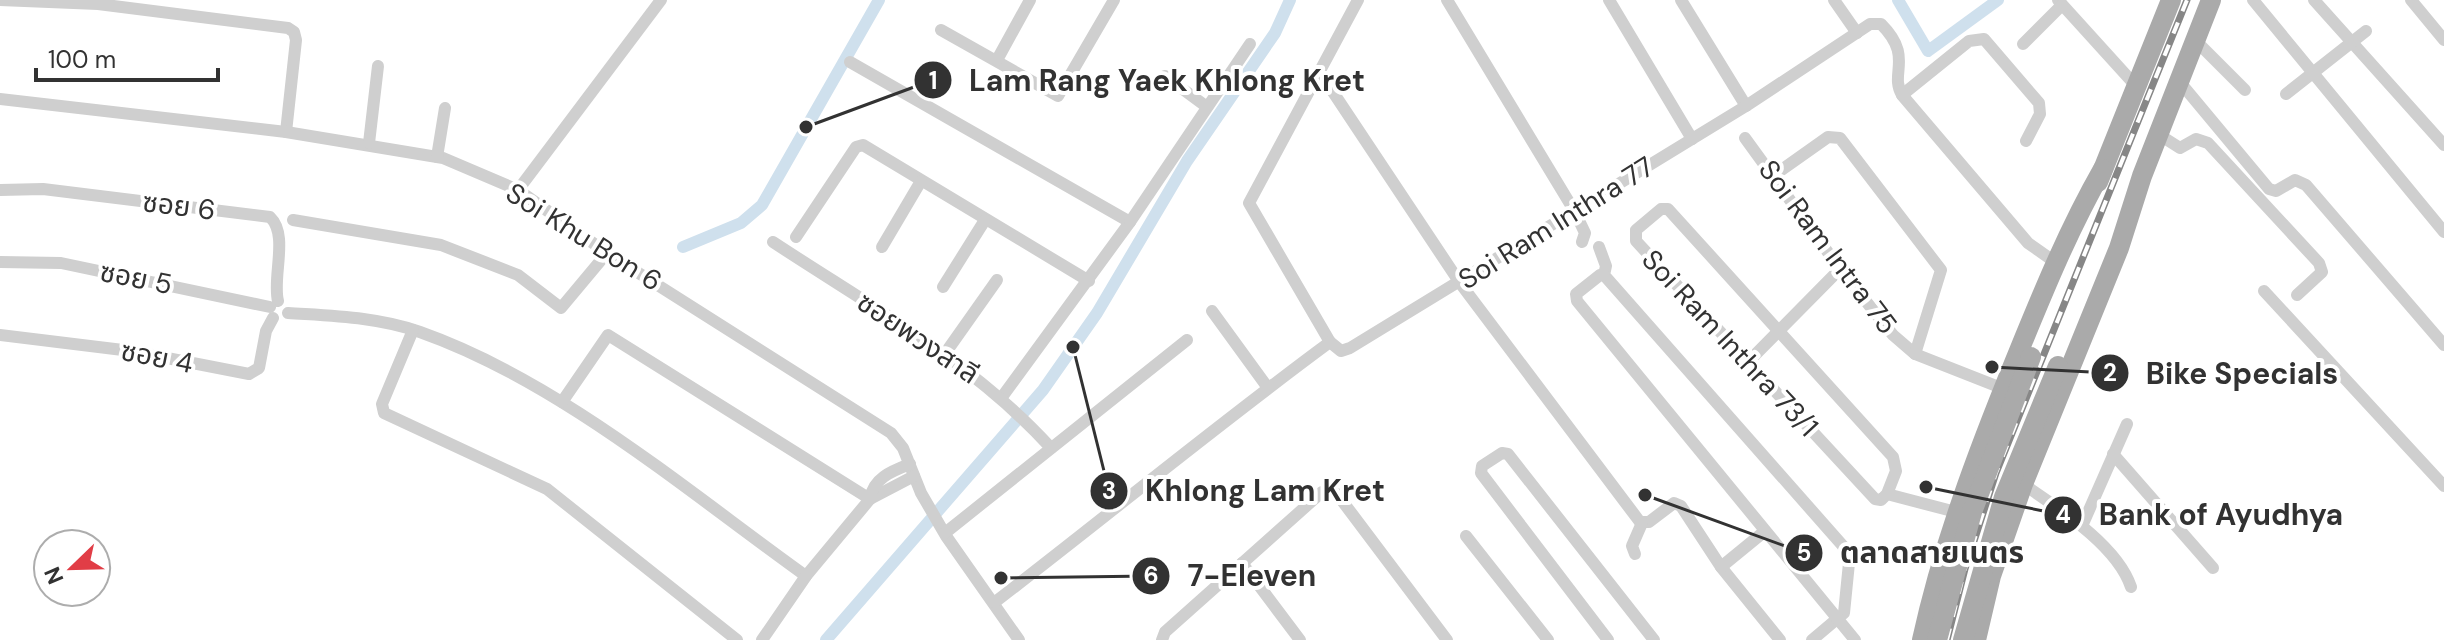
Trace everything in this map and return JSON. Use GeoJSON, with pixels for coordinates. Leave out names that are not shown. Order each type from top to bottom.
{"type":"FeatureCollection","features":[{"type":"Feature","properties":{"kind":"main road"},"geometry":{"type":"LineString","coordinates":[[1937,640],[1972,512],[2171,0]]}},
{"type":"Feature","properties":{"kind":"main road"},"geometry":{"type":"LineString","coordinates":[[1976,640],[1980,617],[2023,484],[2119,248],[2142,176],[2211,0]]}},
{"type":"Feature","properties":{"kind":"main road"},"geometry":{"type":"LineString","coordinates":[[1922,640],[1932,591],[1956,512],[2055,262],[2103,169]]}},
{"type":"Feature","properties":{"kind":"main road"},"geometry":{"type":"LineString","coordinates":[[1963,640],[1975,588],[2004,497],[2109,244],[2142,176]]}},
{"type":"Feature","properties":{"kind":"main road"},"geometry":{"type":"LineString","coordinates":[[1932,591],[1948,617],[1964,622],[1980,617]]}},
{"type":"Feature","properties":{"kind":"street"},"geometry":{"type":"LineString","coordinates":[[0,0],[98,2],[288,28],[296,40],[286,132]]}},
{"type":"Feature","properties":{"kind":"street"},"geometry":{"type":"LineString","coordinates":[[518,190],[661,0]]}},
{"type":"Feature","properties":{"kind":"street"},"geometry":{"type":"LineString","coordinates":[[997,60],[1030,0]]}},
{"type":"Feature","properties":{"kind":"street"},"geometry":{"type":"LineString","coordinates":[[941,30],[1058,96],[1114,0]]}},
{"type":"Feature","properties":{"kind":"street"},"geometry":{"type":"LineString","coordinates":[[995,602],[1330,342],[1249,203],[1321,74],[1358,0]]}},
{"type":"Feature","properties":{"kind":"street"},"geometry":{"type":"LineString","coordinates":[[1447,0],[1575,212],[1585,233],[1582,242]]}},
{"type":"Feature","properties":{"kind":"street"},"geometry":{"type":"LineString","coordinates":[[1609,0],[1692,139]]}},
{"type":"Feature","properties":{"kind":"street"},"geometry":{"type":"LineString","coordinates":[[1681,0],[1746,106]]}},
{"type":"Feature","properties":{"kind":"street"},"geometry":{"type":"LineString","coordinates":[[1834,0],[1857,33],[1876,23],[1889,32],[1901,62],[1897,84],[1902,95],[2028,243],[2055,262]]}},
{"type":"Feature","properties":{"kind":"street"},"geometry":{"type":"LineString","coordinates":[[2253,0],[2444,232]]}},
{"type":"Feature","properties":{"kind":"street"},"geometry":{"type":"LineString","coordinates":[[2314,0],[2444,145]]}},
{"type":"Feature","properties":{"kind":"street"},"geometry":{"type":"LineString","coordinates":[[2411,0],[2444,40]]}},
{"type":"Feature","properties":{"kind":"street"},"geometry":{"type":"LineString","coordinates":[[2023,44],[2060,2],[2136,86]]}},
{"type":"Feature","properties":{"kind":"street"},"geometry":{"type":"LineString","coordinates":[[2286,94],[2366,31]]}},
{"type":"Feature","properties":{"kind":"street","name":"Soi Ram Inthra 77"},"geometry":{"type":"LineString","coordinates":[[1330,342],[1341,351],[1350,348],[1746,106],[1857,33]]}},
{"type":"Feature","properties":{"kind":"street"},"geometry":{"type":"LineString","coordinates":[[1902,95],[1969,41],[1984,39],[2039,103],[2040,114],[2026,141]]}},
{"type":"Feature","properties":{"kind":"street"},"geometry":{"type":"LineString","coordinates":[[2195,40],[2245,90]]}},
{"type":"Feature","properties":{"kind":"street"},"geometry":{"type":"LineString","coordinates":[[1003,399],[1089,281],[1250,44]]}},
{"type":"Feature","properties":{"kind":"street"},"geometry":{"type":"LineString","coordinates":[[850,62],[1130,222]]}},
{"type":"Feature","properties":{"kind":"street"},"geometry":{"type":"LineString","coordinates":[[369,143],[378,66]]}},
{"type":"Feature","properties":{"kind":"street"},"geometry":{"type":"LineString","coordinates":[[1321,74],[1460,283],[1642,523]]}},
{"type":"Feature","properties":{"kind":"street"},"geometry":{"type":"LineString","coordinates":[[1165,76],[1207,107]]}},
{"type":"Feature","properties":{"kind":"street"},"geometry":{"type":"LineString","coordinates":[[2179,81],[2269,189],[2276,191],[2295,180],[2306,185],[2444,345]]}},
{"type":"Feature","properties":{"kind":"street","name":"Soi Khu Bon 6"},"geometry":{"type":"LineString","coordinates":[[0,99],[369,143],[437,157],[518,190],[607,253],[891,433],[941,527],[1019,640]]}},
{"type":"Feature","properties":{"kind":"street"},"geometry":{"type":"LineString","coordinates":[[437,157],[445,108]]}},
{"type":"Feature","properties":{"kind":"street"},"geometry":{"type":"LineString","coordinates":[[2158,134],[2180,148],[2196,139],[2208,143],[2319,263],[2322,272],[2297,295]]}},
{"type":"Feature","properties":{"kind":"street"},"geometry":{"type":"LineString","coordinates":[[1773,176],[1828,137],[1840,138],[1941,270],[1915,354]]}},
{"type":"Feature","properties":{"kind":"street","name":"Soi Ram Intra 75"},"geometry":{"type":"LineString","coordinates":[[1745,138],[1840,269],[1893,335],[1915,354],[2004,389]]}},
{"type":"Feature","properties":{"kind":"street"},"geometry":{"type":"LineString","coordinates":[[796,237],[860,145],[1089,281]]}},
{"type":"Feature","properties":{"kind":"street"},"geometry":{"type":"LineString","coordinates":[[882,247],[921,181]]}},
{"type":"Feature","properties":{"kind":"street","name":"ซอย 6"},"geometry":{"type":"LineString","coordinates":[[0,190],[43,189],[270,217],[277,224],[279,237],[274,309]]}},
{"type":"Feature","properties":{"kind":"street","name":"Soi Ram Inthra 73/1"},"geometry":{"type":"LineString","coordinates":[[1661,209],[1668,209],[1780,333],[1893,457],[1896,471],[1887,494],[1881,500],[1875,499],[1636,241],[1636,230],[1661,209]]}},
{"type":"Feature","properties":{"kind":"street"},"geometry":{"type":"LineString","coordinates":[[293,220],[357,228],[455,249],[518,275],[561,308],[607,253]]}},
{"type":"Feature","properties":{"kind":"street"},"geometry":{"type":"LineString","coordinates":[[943,287],[985,220]]}},
{"type":"Feature","properties":{"kind":"street","name":"ซอยพวงสาลี"},"geometry":{"type":"LineString","coordinates":[[773,242],[944,355],[1003,399],[1051,448]]}},
{"type":"Feature","properties":{"kind":"street"},"geometry":{"type":"LineString","coordinates":[[1599,247],[1606,266],[1604,275]]}},
{"type":"Feature","properties":{"kind":"street","name":"ซอย 5"},"geometry":{"type":"LineString","coordinates":[[0,262],[61,263],[274,309]]}},
{"type":"Feature","properties":{"kind":"street"},"geometry":{"type":"LineString","coordinates":[[1748,362],[1840,269]]}},
{"type":"Feature","properties":{"kind":"street"},"geometry":{"type":"LineString","coordinates":[[1604,275],[1600,275],[1575,298],[1855,640]]}},
{"type":"Feature","properties":{"kind":"street"},"geometry":{"type":"LineString","coordinates":[[1604,275],[1843,546],[1849,563],[1844,613],[1812,640]]}},
{"type":"Feature","properties":{"kind":"street"},"geometry":{"type":"LineString","coordinates":[[944,355],[997,280]]}},
{"type":"Feature","properties":{"kind":"street"},"geometry":{"type":"LineString","coordinates":[[2264,291],[2444,486]]}},
{"type":"Feature","properties":{"kind":"street"},"geometry":{"type":"LineString","coordinates":[[274,309],[279,320],[288,313],[368,319],[413,330],[460,348],[562,402],[806,576]]}},
{"type":"Feature","properties":{"kind":"street","name":"ซอย 4"},"geometry":{"type":"LineString","coordinates":[[0,335],[131,351],[249,374],[259,368],[274,309]]}},
{"type":"Feature","properties":{"kind":"street"},"geometry":{"type":"LineString","coordinates":[[1212,311],[1268,388]]}},
{"type":"Feature","properties":{"kind":"street"},"geometry":{"type":"LineString","coordinates":[[413,330],[382,404],[384,413],[547,489],[737,640]]}},
{"type":"Feature","properties":{"kind":"street"},"geometry":{"type":"LineString","coordinates":[[562,402],[608,335],[870,499]]}},
{"type":"Feature","properties":{"kind":"street"},"geometry":{"type":"LineString","coordinates":[[941,527],[1051,448],[1187,340]]}},
{"type":"Feature","properties":{"kind":"street"},"geometry":{"type":"LineString","coordinates":[[2082,526],[2127,424]]}},
{"type":"Feature","properties":{"kind":"street"},"geometry":{"type":"LineString","coordinates":[[1608,640],[1481,473],[1482,466],[1502,453],[1508,454],[1654,640]]}},
{"type":"Feature","properties":{"kind":"street"},"geometry":{"type":"LineString","coordinates":[[2113,454],[2213,568]]}},
{"type":"Feature","properties":{"kind":"street"},"geometry":{"type":"LineString","coordinates":[[762,640],[806,576],[870,499],[912,470]]}},
{"type":"Feature","properties":{"kind":"street"},"geometry":{"type":"LineString","coordinates":[[2023,484],[2082,526],[2125,571],[2131,587]]}},
{"type":"Feature","properties":{"kind":"street"},"geometry":{"type":"LineString","coordinates":[[1162,640],[1165,632],[1322,492],[1329,490],[1337,494],[1447,640]]}},
{"type":"Feature","properties":{"kind":"street","name":"Soi Ram Inthra 73/1"},"geometry":{"type":"LineString","coordinates":[[1887,494],[1956,512]]}},
{"type":"Feature","properties":{"kind":"street"},"geometry":{"type":"LineString","coordinates":[[1635,554],[1632,546],[1642,523],[1674,503],[1681,506],[1721,567],[1780,640]]}},
{"type":"Feature","properties":{"kind":"street"},"geometry":{"type":"LineString","coordinates":[[1721,567],[1765,531]]}},
{"type":"Feature","properties":{"kind":"street"},"geometry":{"type":"LineString","coordinates":[[1466,536],[1548,640]]}},
{"type":"Feature","properties":{"kind":"street"},"geometry":{"type":"LineString","coordinates":[[1242,563],[1300,640]]}},
{"type":"Feature","properties":{"kind":"waterway"},"geometry":{"type":"LineString","coordinates":[[683,247],[741,223],[762,205],[879,0]]}},
{"type":"Feature","properties":{"kind":"waterway"},"geometry":{"type":"LineString","coordinates":[[826,640],[1043,390],[1097,313],[1187,161],[1275,33],[1290,0]]}},
{"type":"Feature","properties":{"kind":"waterway"},"geometry":{"type":"LineString","coordinates":[[1898,0],[1928,51],[1998,0]]}},
{"type":"Feature","properties":{"kind":"railway"},"geometry":{"type":"LineString","coordinates":[[1947,640],[1965,569],[1996,473],[2187,0]]}},
{"type":"Feature","properties":{"kind":"place","name":"Lam Rang Yaek Khlong Kret"},"geometry":{"type":"Point","coordinates":[806,127]}},
{"type":"Feature","properties":{"kind":"place","name":"Khlong Lam Kret"},"geometry":{"type":"Point","coordinates":[1073,347]}},
{"type":"Feature","properties":{"kind":"place","name":"Bike Specials"},"geometry":{"type":"Point","coordinates":[1992,367]}},
{"type":"Feature","properties":{"kind":"place","name":"Bank of Ayudhya"},"geometry":{"type":"Point","coordinates":[1926,487]}},
{"type":"Feature","properties":{"kind":"place","name":"ตลาดสายเนตร"},"geometry":{"type":"Point","coordinates":[1645,495]}},
{"type":"Feature","properties":{"kind":"place","name":"7-Eleven"},"geometry":{"type":"Point","coordinates":[1001,578]}}]}
